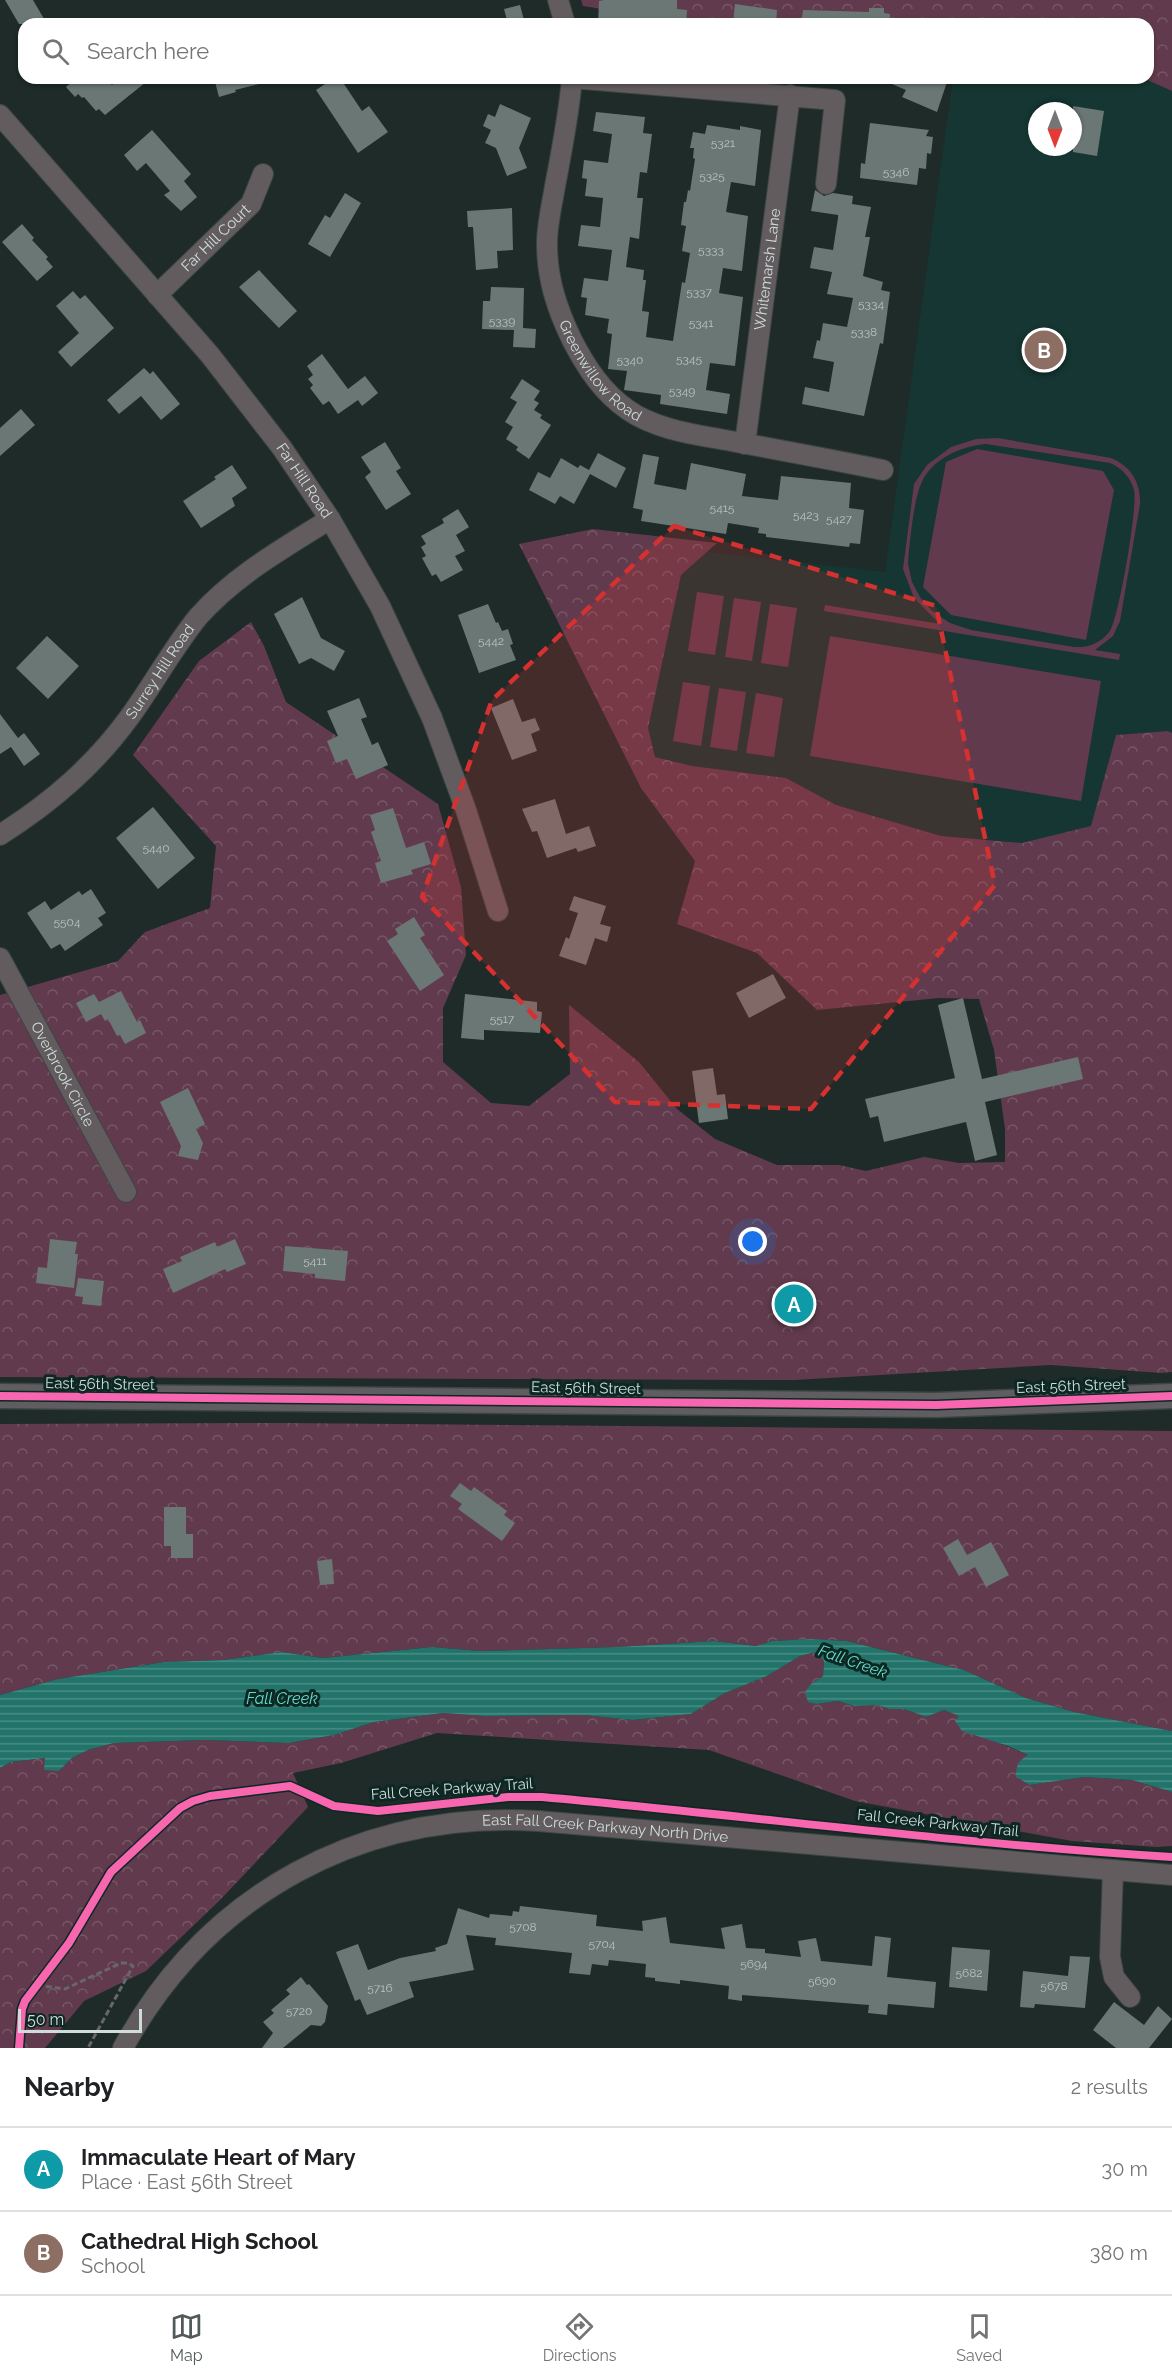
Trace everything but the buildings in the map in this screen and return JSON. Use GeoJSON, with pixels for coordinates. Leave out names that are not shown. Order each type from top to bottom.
{"type":"FeatureCollection","features":[{"type":"Feature","properties":{"kind":"main road","name":"East 56th Street"},"geometry":{"type":"LineString","coordinates":[[0,1396],[936,1404],[1172,1396]]}},
{"type":"Feature","properties":{"kind":"street"},"geometry":{"type":"LineString","coordinates":[[558,0],[563,18]]}},
{"type":"Feature","properties":{"kind":"street","name":"Greenwillow Road"},"geometry":{"type":"LineString","coordinates":[[571,84],[547,241],[550,280],[565,325],[594,377],[610,396],[629,411],[651,422],[745,444],[883,470]]}},
{"type":"Feature","properties":{"kind":"street"},"geometry":{"type":"LineString","coordinates":[[649,84],[835,100],[826,184]]}},
{"type":"Feature","properties":{"kind":"street","name":"Whitemarsh Lane"},"geometry":{"type":"LineString","coordinates":[[745,444],[790,95]]}},
{"type":"Feature","properties":{"kind":"street","name":"Far Hill Road"},"geometry":{"type":"LineString","coordinates":[[0,115],[210,355],[254,411],[330,519],[380,606],[427,707],[456,782],[498,910]]}},
{"type":"Feature","properties":{"kind":"street","name":"Far Hill Court"},"geometry":{"type":"LineString","coordinates":[[157,295],[251,204],[263,174]]}},
{"type":"Feature","properties":{"kind":"street","name":"Surrey Hill Road"},"geometry":{"type":"LineString","coordinates":[[0,835],[46,805],[97,758],[131,714],[198,618],[219,596],[242,576],[330,519]]}},
{"type":"Feature","properties":{"kind":"street","name":"Overbrook Circle"},"geometry":{"type":"LineString","coordinates":[[0,958],[126,1191]]}},
{"type":"Feature","properties":{"kind":"street","name":"East Fall Creek Parkway North Drive"},"geometry":{"type":"LineString","coordinates":[[123,2048],[168,1979],[208,1936],[252,1899],[323,1858],[388,1834],[434,1824],[491,1819],[538,1821],[1172,1875]]}},
{"type":"Feature","properties":{"kind":"street"},"geometry":{"type":"LineString","coordinates":[[1113,1870],[1110,1957],[1114,1977],[1130,1997]]}},
{"type":"Feature","properties":{"kind":"path"},"geometry":{"type":"LineString","coordinates":[[37,1985],[65,1989],[121,1962],[128,1962],[133,1966],[88,2048]]}},
{"type":"Feature","properties":{"kind":"path"},"geometry":{"type":"LineString","coordinates":[[31,1993],[43,1977]]}},
{"type":"Feature","properties":{"kind":"highlighted area"},"geometry":{"type":"Polygon","coordinates":[[[674,526],[936,606],[995,885],[811,1109],[615,1102],[422,897],[492,700],[674,526]]]}},
{"type":"Feature","properties":{"kind":"shaded area"},"geometry":{"type":"Polygon","coordinates":[[[1154,83],[1172,91],[1172,733],[1168,731],[1116,735],[1091,827],[1022,843],[941,836],[836,805],[786,778],[692,766],[655,757],[648,728],[681,575],[708,552],[885,572],[952,84],[1154,83]]]}},
{"type":"Feature","properties":{"kind":"green space"},"geometry":{"type":"Polygon","coordinates":[[[581,0],[1172,0],[1172,91],[1154,83],[1154,18],[658,18],[583,6],[581,0]]]}},
{"type":"Feature","properties":{"kind":"green space"},"geometry":{"type":"Polygon","coordinates":[[[998,438],[1111,458],[1124,466],[1137,482],[1140,504],[1120,621],[1113,636],[1095,650],[1120,654],[1119,660],[824,611],[825,605],[940,624],[914,598],[903,569],[914,484],[927,465],[951,447],[976,439],[998,438]],[[986,444],[957,451],[939,461],[932,467],[921,484],[912,523],[908,564],[912,582],[920,597],[932,611],[950,623],[971,630],[1074,647],[1089,646],[1103,639],[1114,622],[1123,585],[1131,538],[1134,500],[1133,486],[1128,478],[1110,463],[986,444]]]}},
{"type":"Feature","properties":{"kind":"green space"},"geometry":{"type":"Polygon","coordinates":[[[977,449],[1103,471],[1114,490],[1086,640],[951,615],[923,587],[946,462],[977,449]]]}},
{"type":"Feature","properties":{"kind":"green space"},"geometry":{"type":"Polygon","coordinates":[[[593,529],[717,543],[681,575],[648,728],[655,757],[692,766],[786,778],[836,805],[941,836],[1022,843],[1091,826],[1116,735],[1168,731],[1172,733],[1172,1372],[1051,1365],[794,1380],[0,1377],[0,995],[118,961],[145,932],[210,908],[216,846],[133,755],[199,661],[251,622],[264,646],[286,702],[438,804],[461,887],[466,955],[443,1008],[443,1062],[491,1103],[529,1106],[570,1074],[569,1005],[639,1062],[677,1109],[715,1139],[777,1165],[839,1165],[866,1171],[924,1157],[959,1163],[1005,1162],[1005,1129],[994,1050],[979,999],[939,998],[817,1010],[757,953],[677,924],[695,861],[641,788],[519,544],[593,529]]]}},
{"type":"Feature","properties":{"kind":"green space"},"geometry":{"type":"Polygon","coordinates":[[[697,592],[724,596],[715,655],[688,651],[697,592]]]}},
{"type":"Feature","properties":{"kind":"green space"},"geometry":{"type":"Polygon","coordinates":[[[734,598],[761,602],[752,661],[725,657],[734,598]]]}},
{"type":"Feature","properties":{"kind":"green space"},"geometry":{"type":"Polygon","coordinates":[[[770,604],[797,608],[788,667],[761,663],[770,604]]]}},
{"type":"Feature","properties":{"kind":"green space"},"geometry":{"type":"Polygon","coordinates":[[[830,636],[1101,681],[1081,801],[810,756],[830,636]]]}},
{"type":"Feature","properties":{"kind":"green space"},"geometry":{"type":"Polygon","coordinates":[[[683,682],[710,686],[701,746],[673,741],[683,682]]]}},
{"type":"Feature","properties":{"kind":"green space"},"geometry":{"type":"Polygon","coordinates":[[[719,688],[746,692],[737,751],[710,747],[719,688]]]}},
{"type":"Feature","properties":{"kind":"green space"},"geometry":{"type":"Polygon","coordinates":[[[756,693],[783,698],[774,757],[746,753],[756,693]]]}},
{"type":"Feature","properties":{"kind":"green space"},"geometry":{"type":"Polygon","coordinates":[[[283,1423],[1172,1431],[1172,1731],[1074,1712],[1026,1698],[964,1670],[847,1641],[811,1639],[772,1641],[757,1646],[714,1641],[617,1647],[481,1651],[432,1647],[323,1658],[282,1652],[223,1660],[164,1662],[58,1679],[0,1695],[0,1424],[283,1423]]]}},
{"type":"Feature","properties":{"kind":"green space"},"geometry":{"type":"Polygon","coordinates":[[[816,1652],[824,1660],[823,1676],[811,1684],[817,1704],[838,1701],[854,1706],[878,1705],[889,1709],[904,1709],[926,1717],[944,1710],[960,1716],[987,1738],[1028,1755],[1030,1785],[1084,1777],[1132,1780],[1172,1792],[1172,1846],[1072,1841],[855,1801],[709,1750],[437,1733],[341,1763],[293,1773],[308,1807],[220,1900],[146,1971],[84,2001],[45,2048],[0,2048],[0,1768],[11,1762],[46,1758],[59,1771],[72,1758],[88,1750],[114,1743],[205,1740],[289,1743],[334,1735],[374,1722],[443,1713],[484,1716],[583,1715],[633,1720],[691,1714],[725,1693],[767,1676],[800,1656],[816,1652]]]}},
{"type":"Feature","properties":{"kind":"water","name":"Fall Creek"},"geometry":{"type":"Polygon","coordinates":[[[811,1639],[847,1641],[964,1670],[1026,1698],[1074,1712],[1172,1731],[1172,1792],[1132,1780],[1084,1777],[1030,1785],[1016,1777],[1018,1764],[1028,1755],[962,1731],[955,1721],[959,1716],[944,1710],[926,1717],[904,1709],[889,1709],[878,1705],[854,1706],[838,1701],[817,1704],[808,1702],[805,1692],[811,1684],[823,1676],[824,1661],[816,1652],[800,1656],[767,1676],[725,1693],[691,1714],[633,1720],[583,1715],[484,1716],[443,1713],[374,1722],[334,1735],[289,1743],[205,1740],[114,1743],[88,1750],[72,1758],[59,1771],[44,1770],[45,1758],[11,1762],[0,1768],[0,1695],[58,1679],[164,1662],[223,1660],[282,1652],[323,1658],[432,1647],[481,1651],[617,1647],[714,1641],[756,1646],[772,1641],[811,1639]]]}},
{"type":"Feature","properties":{"kind":"cycle path"},"geometry":{"type":"LineString","coordinates":[[0,1396],[936,1405],[1172,1396]]}},
{"type":"Feature","properties":{"kind":"cycle path","name":"Fall Creek Parkway Trail"},"geometry":{"type":"LineString","coordinates":[[19,2048],[22,2009],[25,2001],[69,1943],[111,1872],[180,1808],[210,1796],[290,1786],[334,1806],[378,1811],[508,1797],[542,1797],[935,1837],[1172,1857]]}},
{"type":"Feature","properties":{"kind":"place","name":"Cathedral High School"},"geometry":{"type":"Point","coordinates":[1044,350]}},
{"type":"Feature","properties":{"kind":"place","name":"Immaculate Heart of Mary"},"geometry":{"type":"Point","coordinates":[794,1304]}}]}
